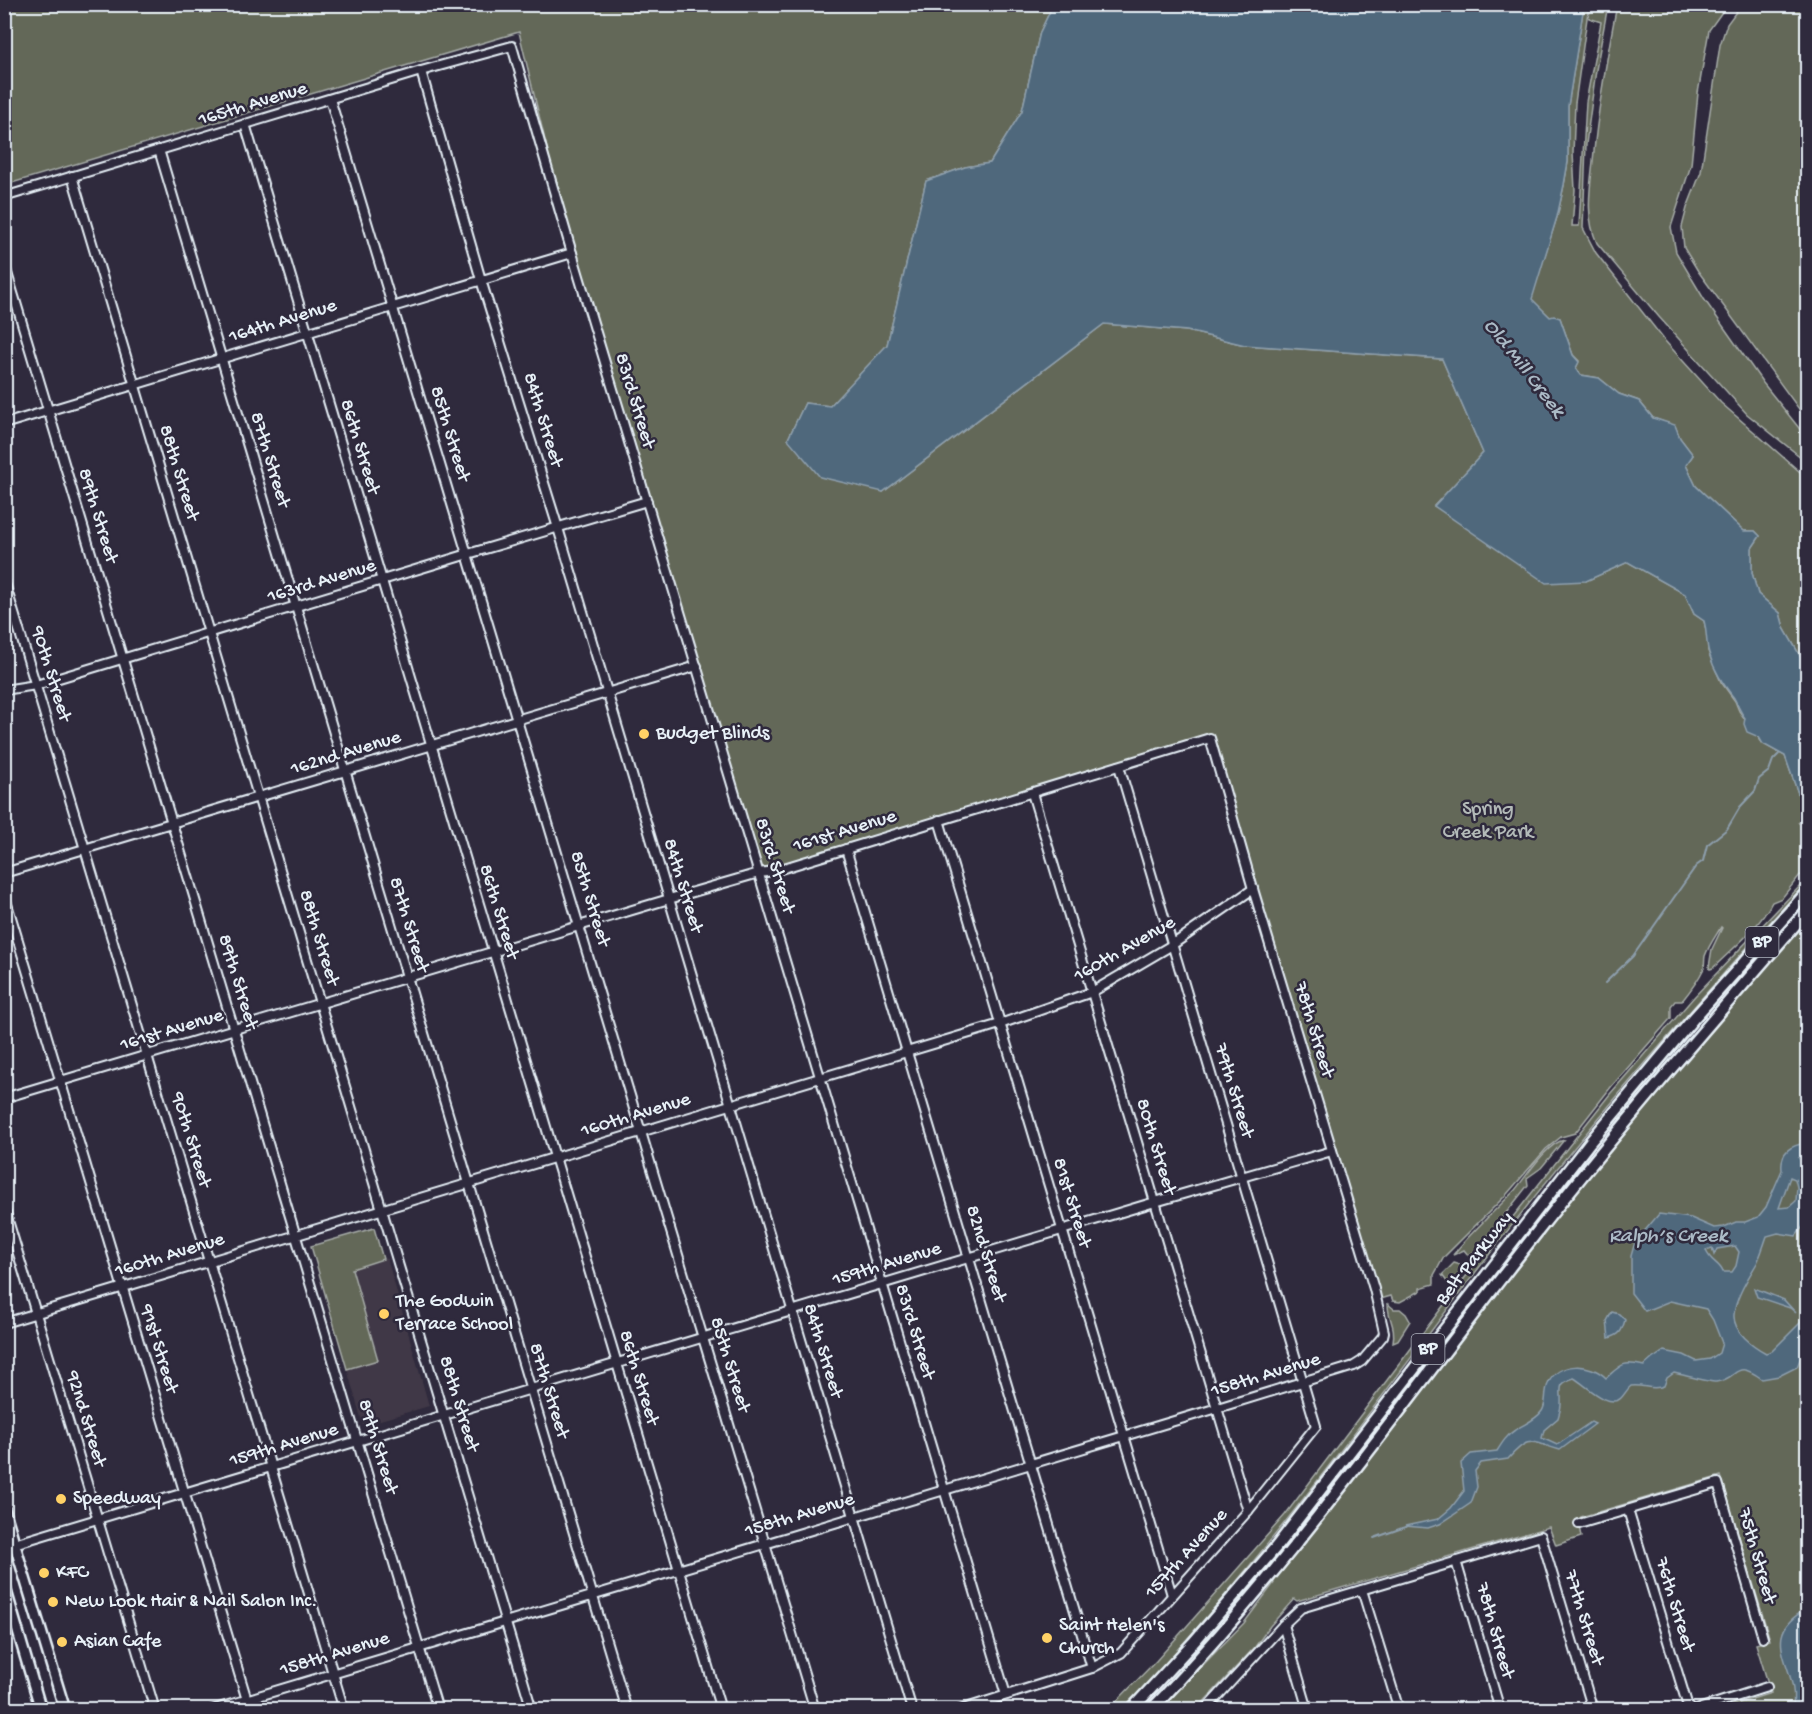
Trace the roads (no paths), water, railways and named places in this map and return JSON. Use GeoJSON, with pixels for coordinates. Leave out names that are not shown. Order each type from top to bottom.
{"type":"FeatureCollection","features":[{"type":"Feature","properties":{"kind":"highway","name":"Belt Parkway"},"geometry":{"type":"LineString","coordinates":[[1131,1710],[1269,1556],[1590,1142],[1693,1019],[1808,891]]}},
{"type":"Feature","properties":{"kind":"highway","name":"Belt Parkway"},"geometry":{"type":"LineString","coordinates":[[1151,1710],[1208,1649],[1289,1555],[1571,1190],[1670,1069],[1808,910]]}},
{"type":"Feature","properties":{"kind":"main road"},"geometry":{"type":"LineString","coordinates":[[4,1509],[65,1710]]}},
{"type":"Feature","properties":{"kind":"main road"},"geometry":{"type":"LineString","coordinates":[[4,1584],[41,1710]]}},
{"type":"Feature","properties":{"kind":"street","name":"165th Avenue"},"geometry":{"type":"LineString","coordinates":[[4,197],[421,71],[512,46]]}},
{"type":"Feature","properties":{"kind":"street","name":"83rd Street"},"geometry":{"type":"LineString","coordinates":[[512,46],[572,253],[1006,1695]]}},
{"type":"Feature","properties":{"kind":"street","name":"84th Street"},"geometry":{"type":"LineString","coordinates":[[421,71],[481,280],[558,528],[912,1710]]}},
{"type":"Feature","properties":{"kind":"street","name":"85th Street"},"geometry":{"type":"LineString","coordinates":[[330,99],[815,1710]]}},
{"type":"Feature","properties":{"kind":"street","name":"86th Street"},"geometry":{"type":"LineString","coordinates":[[245,124],[721,1710]]}},
{"type":"Feature","properties":{"kind":"street","name":"87th Street"},"geometry":{"type":"LineString","coordinates":[[159,150],[627,1710]]}},
{"type":"Feature","properties":{"kind":"street","name":"88th Street"},"geometry":{"type":"LineString","coordinates":[[72,177],[532,1710]]}},
{"type":"Feature","properties":{"kind":"street","name":"164th Avenue"},"geometry":{"type":"LineString","coordinates":[[4,423],[572,253]]}},
{"type":"Feature","properties":{"kind":"street","name":"89th Street"},"geometry":{"type":"LineString","coordinates":[[4,263],[438,1710]]}},
{"type":"Feature","properties":{"kind":"street","name":"163rd Avenue"},"geometry":{"type":"LineString","coordinates":[[4,690],[36,685],[647,501]]}},
{"type":"Feature","properties":{"kind":"street","name":"90th Street"},"geometry":{"type":"LineString","coordinates":[[4,580],[344,1710]]}},
{"type":"Feature","properties":{"kind":"street","name":"162nd Avenue"},"geometry":{"type":"LineString","coordinates":[[4,873],[697,666]]}},
{"type":"Feature","properties":{"kind":"street","name":"161st Avenue"},"geometry":{"type":"LineString","coordinates":[[4,1098],[669,899],[759,873],[774,871],[1210,738]]}},
{"type":"Feature","properties":{"kind":"street","name":"78th Street"},"geometry":{"type":"LineString","coordinates":[[1210,738],[1377,1300],[1384,1332]]}},
{"type":"Feature","properties":{"kind":"street","name":"79th Street"},"geometry":{"type":"LineString","coordinates":[[1119,766],[1316,1426]]}},
{"type":"Feature","properties":{"kind":"street","name":"80th Street"},"geometry":{"type":"LineString","coordinates":[[1032,793],[1248,1511]]}},
{"type":"Feature","properties":{"kind":"street","name":"81st Street"},"geometry":{"type":"LineString","coordinates":[[939,820],[1172,1595]]}},
{"type":"Feature","properties":{"kind":"street","name":"82nd Street"},"geometry":{"type":"LineString","coordinates":[[846,849],[1092,1668]]}},
{"type":"Feature","properties":{"kind":"street","name":"160th Avenue"},"geometry":{"type":"LineString","coordinates":[[4,1323],[1000,1024],[1092,992],[1172,945],[1253,889]]}},
{"type":"Feature","properties":{"kind":"street","name":"91st Street"},"geometry":{"type":"LineString","coordinates":[[4,894],[250,1710]]}},
{"type":"Feature","properties":{"kind":"street","name":"159th Avenue"},"geometry":{"type":"LineString","coordinates":[[4,1546],[1332,1151]]}},
{"type":"Feature","properties":{"kind":"street","name":"92nd Street"},"geometry":{"type":"LineString","coordinates":[[4,1207],[155,1710]]}},
{"type":"Feature","properties":{"kind":"street","name":"158th Avenue"},"geometry":{"type":"LineString","coordinates":[[212,1710],[1354,1366],[1362,1361],[1384,1332]]}},
{"type":"Feature","properties":{"kind":"street","name":"157th Avenue"},"geometry":{"type":"LineString","coordinates":[[960,1710],[1092,1668],[1121,1653],[1248,1511],[1316,1426]]}},
{"type":"Feature","properties":{"kind":"street","name":"75th Street"},"geometry":{"type":"LineString","coordinates":[[1628,1510],[1718,1483],[1763,1638]]}},
{"type":"Feature","properties":{"kind":"street"},"geometry":{"type":"LineString","coordinates":[[1579,1524],[1628,1510]]}},
{"type":"Feature","properties":{"kind":"street","name":"76th Street"},"geometry":{"type":"LineString","coordinates":[[1628,1510],[1689,1710]]}},
{"type":"Feature","properties":{"kind":"street","name":"77th Street"},"geometry":{"type":"LineString","coordinates":[[1456,1562],[1541,1536],[1593,1710]]}},
{"type":"Feature","properties":{"kind":"street","name":"78th Street"},"geometry":{"type":"LineString","coordinates":[[1456,1562],[1500,1710]]}},
{"type":"Feature","properties":{"kind":"street"},"geometry":{"type":"LineString","coordinates":[[1205,1710],[1283,1624],[1301,1608],[1456,1562]]}},
{"type":"Feature","properties":{"kind":"street"},"geometry":{"type":"LineString","coordinates":[[1362,1590],[1399,1710]]}},
{"type":"Feature","properties":{"kind":"street"},"geometry":{"type":"LineString","coordinates":[[1283,1624],[1308,1710]]}},
{"type":"Feature","properties":{"kind":"street"},"geometry":{"type":"LineString","coordinates":[[1695,1710],[1767,1687]]}},
{"type":"Feature","properties":{"kind":"water","name":"Old Mill Creek"},"geometry":{"type":"Polygon","coordinates":[[[1053,5],[1584,5],[1568,106],[1568,162],[1564,185],[1557,217],[1532,299],[1550,317],[1560,318],[1573,355],[1579,362],[1576,368],[1581,375],[1599,378],[1619,394],[1639,401],[1653,418],[1675,425],[1680,438],[1693,455],[1686,465],[1696,486],[1744,531],[1755,531],[1760,536],[1752,548],[1752,573],[1758,594],[1780,613],[1784,628],[1802,659],[1807,686],[1807,819],[1785,756],[1763,744],[1759,737],[1747,732],[1744,724],[1745,718],[1711,660],[1704,621],[1694,614],[1685,594],[1628,562],[1586,581],[1546,583],[1434,506],[1483,453],[1442,359],[1245,345],[1187,331],[1104,324],[883,492],[820,477],[788,439],[805,403],[830,406],[887,345],[926,181],[965,167],[990,163],[1022,111],[1040,32],[1053,5]]]}},
{"type":"Feature","properties":{"kind":"water","name":"Ralph’s Creek"},"geometry":{"type":"Polygon","coordinates":[[[1807,1143],[1807,1162],[1804,1158],[1799,1158],[1807,1172],[1808,1220],[1796,1236],[1778,1233],[1767,1236],[1757,1263],[1740,1295],[1734,1315],[1740,1333],[1766,1353],[1772,1351],[1807,1316],[1807,1354],[1803,1352],[1797,1367],[1779,1376],[1762,1379],[1746,1370],[1741,1370],[1716,1382],[1674,1373],[1667,1378],[1664,1386],[1655,1388],[1631,1386],[1616,1401],[1604,1399],[1574,1378],[1568,1380],[1561,1387],[1561,1406],[1558,1418],[1544,1430],[1542,1438],[1557,1445],[1591,1422],[1595,1424],[1560,1450],[1531,1442],[1521,1446],[1508,1459],[1481,1463],[1475,1471],[1477,1487],[1471,1503],[1440,1524],[1428,1528],[1405,1526],[1438,1519],[1451,1508],[1464,1491],[1461,1463],[1471,1454],[1497,1451],[1510,1434],[1539,1414],[1544,1405],[1548,1384],[1559,1371],[1575,1366],[1584,1367],[1606,1378],[1623,1365],[1644,1366],[1664,1351],[1684,1355],[1696,1361],[1710,1359],[1719,1353],[1722,1343],[1706,1309],[1670,1301],[1645,1311],[1631,1293],[1631,1256],[1635,1242],[1659,1214],[1691,1218],[1714,1228],[1758,1217],[1766,1207],[1782,1170],[1785,1154],[1792,1147],[1807,1143]],[[1790,1177],[1779,1208],[1789,1207],[1796,1201],[1795,1179],[1790,1177]],[[1735,1246],[1717,1249],[1714,1255],[1712,1248],[1706,1250],[1709,1257],[1720,1266],[1723,1272],[1732,1272],[1739,1252],[1735,1246]]]}},
{"type":"Feature","properties":{"kind":"water"},"geometry":{"type":"Polygon","coordinates":[[[1754,1288],[1784,1300],[1796,1313],[1790,1308],[1757,1297],[1754,1288]]]}},
{"type":"Feature","properties":{"kind":"water"},"geometry":{"type":"Polygon","coordinates":[[[1612,1312],[1619,1314],[1625,1320],[1620,1332],[1609,1338],[1607,1321],[1612,1312]]]}},
{"type":"Feature","properties":{"kind":"water"},"geometry":{"type":"Polygon","coordinates":[[[1807,1609],[1807,1642],[1800,1659],[1808,1694],[1807,1709],[1792,1709],[1794,1695],[1781,1643],[1783,1631],[1791,1620],[1807,1609]]]}},
{"type":"Feature","properties":{"kind":"waterway"},"geometry":{"type":"LineString","coordinates":[[1605,983],[1633,956],[1696,866],[1703,861],[1707,845],[1727,829],[1740,807],[1755,791],[1759,779],[1769,771],[1773,760],[1779,754]]}},
{"type":"Feature","properties":{"kind":"waterway","name":"Ralph’s Creek"},"geometry":{"type":"LineString","coordinates":[[1374,1538],[1408,1526]]}},
{"type":"Feature","properties":{"kind":"place","name":"Budget Blinds"},"geometry":{"type":"Point","coordinates":[644,734]}},
{"type":"Feature","properties":{"kind":"place","name":"The Godwin Terrace School"},"geometry":{"type":"Point","coordinates":[384,1314]}},
{"type":"Feature","properties":{"kind":"place","name":"Speedway"},"geometry":{"type":"Point","coordinates":[61,1499]}},
{"type":"Feature","properties":{"kind":"place","name":"KFC"},"geometry":{"type":"Point","coordinates":[44,1573]}},
{"type":"Feature","properties":{"kind":"place","name":"New Look Hair & Nail Salon Inc."},"geometry":{"type":"Point","coordinates":[53,1602]}},
{"type":"Feature","properties":{"kind":"place","name":"Saint Helen's Church"},"geometry":{"type":"Point","coordinates":[1047,1638]}},
{"type":"Feature","properties":{"kind":"place","name":"Asian Cafe"},"geometry":{"type":"Point","coordinates":[62,1642]}},
{"type":"Feature","properties":{"kind":"park label","name":"Spring Creek Park"},"geometry":{"type":"Point","coordinates":[1488,822]}}]}
